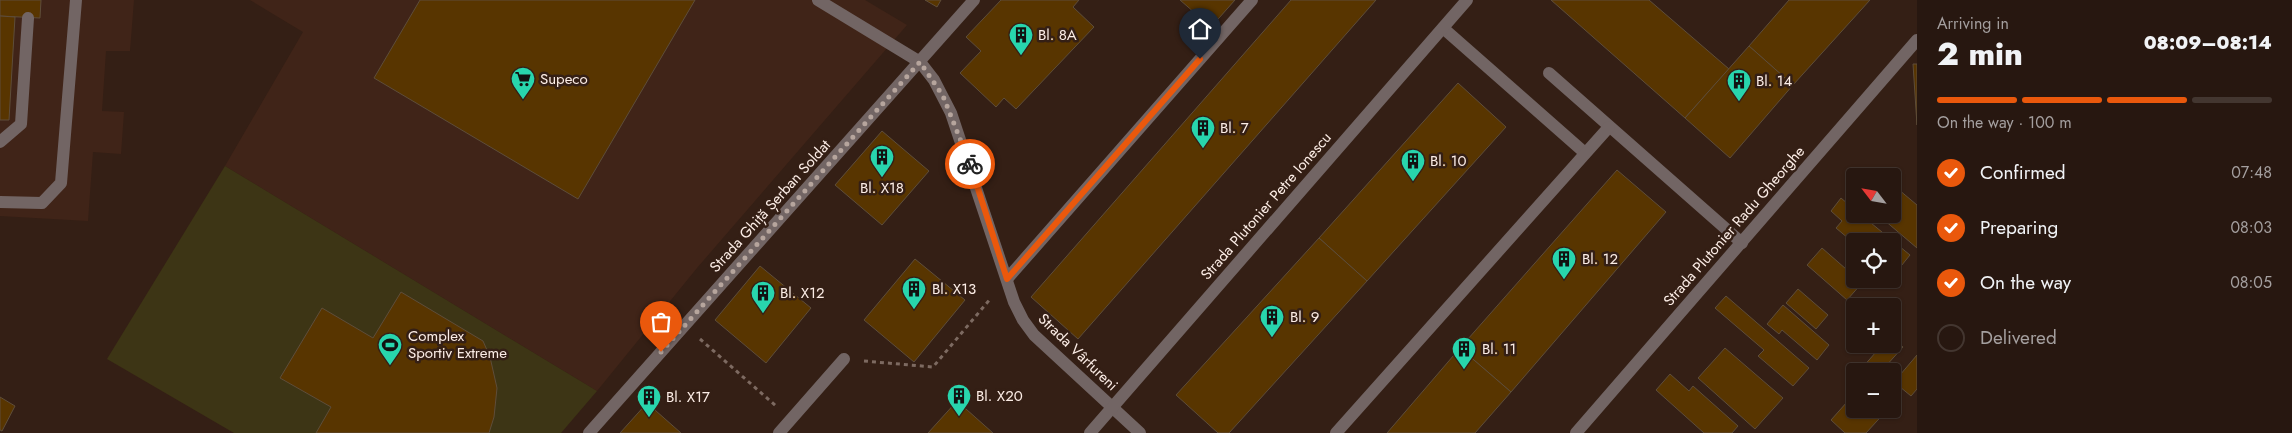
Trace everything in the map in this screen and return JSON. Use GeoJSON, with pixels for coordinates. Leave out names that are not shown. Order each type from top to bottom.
{"type":"FeatureCollection","features":[{"type":"Feature","properties":{"kind":"street"},"geometry":{"type":"LineString","coordinates":[[0,202],[42,203],[61,183],[76,0]]}},
{"type":"Feature","properties":{"kind":"street"},"geometry":{"type":"LineString","coordinates":[[818,0],[920,62]]}},
{"type":"Feature","properties":{"kind":"street","name":"Strada Ghiță Șerban Soldat"},"geometry":{"type":"LineString","coordinates":[[589,433],[974,0]]}},
{"type":"Feature","properties":{"kind":"street"},"geometry":{"type":"LineString","coordinates":[[1007,279],[1252,0]]}},
{"type":"Feature","properties":{"kind":"street","name":"Strada Plutonier Petre Ionescu"},"geometry":{"type":"LineString","coordinates":[[1090,433],[1467,0]]}},
{"type":"Feature","properties":{"kind":"street"},"geometry":{"type":"LineString","coordinates":[[0,142],[21,124],[28,18]]}},
{"type":"Feature","properties":{"kind":"street"},"geometry":{"type":"LineString","coordinates":[[1443,28],[1586,153]]}},
{"type":"Feature","properties":{"kind":"street","name":"Strada Plutonier Radu Gheorghe"},"geometry":{"type":"LineString","coordinates":[[1576,433],[1917,40]]}},
{"type":"Feature","properties":{"kind":"street","name":"Strada Vârfureni"},"geometry":{"type":"LineString","coordinates":[[920,62],[934,80],[951,112],[1007,279],[1023,320],[1034,335],[1140,433]]}},
{"type":"Feature","properties":{"kind":"street"},"geometry":{"type":"LineString","coordinates":[[1549,73],[1742,243]]}},
{"type":"Feature","properties":{"kind":"street"},"geometry":{"type":"LineString","coordinates":[[1336,433],[1609,126]]}},
{"type":"Feature","properties":{"kind":"street"},"geometry":{"type":"LineString","coordinates":[[778,433],[844,359]]}},
{"type":"Feature","properties":{"kind":"path"},"geometry":{"type":"LineString","coordinates":[[844,359],[933,367],[1007,279]]}},
{"type":"Feature","properties":{"kind":"path"},"geometry":{"type":"LineString","coordinates":[[685,326],[791,419]]}},
{"type":"Feature","properties":{"kind":"shaded area"},"geometry":{"type":"Polygon","coordinates":[[[0,0],[134,0],[130,51],[106,51],[102,111],[124,112],[121,154],[93,152],[88,221],[0,216],[0,0]]]}},
{"type":"Feature","properties":{"kind":"shaded area"},"geometry":{"type":"Polygon","coordinates":[[[250,0],[865,0],[907,25],[697,268],[597,391],[225,166],[303,32],[250,0]]]}},
{"type":"Feature","properties":{"kind":"shaded area"},"geometry":{"type":"Polygon","coordinates":[[[225,166],[597,391],[561,433],[234,433],[107,359],[225,166]]]}},
{"type":"Feature","properties":{"kind":"building"},"geometry":{"type":"Polygon","coordinates":[[[0,0],[41,0],[40,18],[0,16],[0,0]]]}},
{"type":"Feature","properties":{"kind":"building","name":"Supeco"},"geometry":{"type":"Polygon","coordinates":[[[420,0],[695,0],[578,199],[374,78],[420,0]]]}},
{"type":"Feature","properties":{"kind":"building"},"geometry":{"type":"Polygon","coordinates":[[[925,0],[941,0],[937,7],[925,0]]]}},
{"type":"Feature","properties":{"kind":"building","name":"Bl. 8A"},"geometry":{"type":"Polygon","coordinates":[[[1001,0],[1079,0],[1073,7],[1094,27],[1016,109],[1004,98],[996,107],[960,73],[981,51],[966,37],[1001,0]]]}},
{"type":"Feature","properties":{"kind":"building"},"geometry":{"type":"Polygon","coordinates":[[[1180,0],[1235,0],[1211,27],[1180,0]]]}},
{"type":"Feature","properties":{"kind":"building","name":"Bl. 7"},"geometry":{"type":"Polygon","coordinates":[[[1291,0],[1376,0],[1078,339],[1031,297],[1291,0]]]}},
{"type":"Feature","properties":{"kind":"building"},"geometry":{"type":"Polygon","coordinates":[[[1551,0],[1649,0],[1729,69],[1685,118],[1551,0]]]}},
{"type":"Feature","properties":{"kind":"building"},"geometry":{"type":"Polygon","coordinates":[[[1789,0],[1870,0],[1793,85],[1749,46],[1789,0]]]}},
{"type":"Feature","properties":{"kind":"building"},"geometry":{"type":"Polygon","coordinates":[[[0,16],[15,17],[9,120],[0,120],[0,16]]]}},
{"type":"Feature","properties":{"kind":"building","name":"Bl. 14"},"geometry":{"type":"Polygon","coordinates":[[[1749,46],[1793,85],[1730,158],[1685,118],[1749,46]]]}},
{"type":"Feature","properties":{"kind":"building"},"geometry":{"type":"Polygon","coordinates":[[[1913,64],[1917,64],[1917,125],[1913,64]]]}},
{"type":"Feature","properties":{"kind":"building","name":"Bl. 10"},"geometry":{"type":"Polygon","coordinates":[[[1458,83],[1506,127],[1367,281],[1319,238],[1458,83]]]}},
{"type":"Feature","properties":{"kind":"building","name":"Bl. X18"},"geometry":{"type":"Polygon","coordinates":[[[882,131],[929,171],[882,225],[835,185],[882,131]]]}},
{"type":"Feature","properties":{"kind":"building","name":"Bl. 12"},"geometry":{"type":"Polygon","coordinates":[[[1617,170],[1666,212],[1511,392],[1460,348],[1617,170]]]}},
{"type":"Feature","properties":{"kind":"building"},"geometry":{"type":"Polygon","coordinates":[[[1901,192],[1917,205],[1917,248],[1888,223],[1901,223],[1901,192]]]}},
{"type":"Feature","properties":{"kind":"building"},"geometry":{"type":"Polygon","coordinates":[[[1841,198],[1846,202],[1846,223],[1871,223],[1883,233],[1846,233],[1846,236],[1836,228],[1842,221],[1831,211],[1841,198]]]}},
{"type":"Feature","properties":{"kind":"building","name":"Bl. 9"},"geometry":{"type":"Polygon","coordinates":[[[1319,238],[1367,281],[1229,433],[1218,433],[1176,395],[1319,238]]]}},
{"type":"Feature","properties":{"kind":"building"},"geometry":{"type":"Polygon","coordinates":[[[1822,248],[1846,269],[1846,288],[1858,288],[1846,299],[1807,265],[1822,248]]]}},
{"type":"Feature","properties":{"kind":"building"},"geometry":{"type":"Polygon","coordinates":[[[1901,248],[1910,255],[1901,266],[1901,248]]]}},
{"type":"Feature","properties":{"kind":"building","name":"Bl. X13"},"geometry":{"type":"Polygon","coordinates":[[[915,259],[965,300],[914,362],[864,320],[915,259]]]}},
{"type":"Feature","properties":{"kind":"building","name":"Bl. X12"},"geometry":{"type":"Polygon","coordinates":[[[760,266],[811,308],[766,363],[715,320],[760,266]]]}},
{"type":"Feature","properties":{"kind":"building"},"geometry":{"type":"Polygon","coordinates":[[[1798,289],[1828,315],[1816,329],[1786,303],[1798,289]]]}},
{"type":"Feature","properties":{"kind":"building","name":"Complex Sportiv Extreme"},"geometry":{"type":"Polygon","coordinates":[[[401,292],[483,341],[490,357],[497,388],[494,417],[489,433],[316,433],[331,407],[280,378],[322,308],[373,338],[401,292]]]}},
{"type":"Feature","properties":{"kind":"building"},"geometry":{"type":"Polygon","coordinates":[[[1726,296],[1809,368],[1793,386],[1758,356],[1764,350],[1715,308],[1726,296]]]}},
{"type":"Feature","properties":{"kind":"building"},"geometry":{"type":"Polygon","coordinates":[[[1783,305],[1829,345],[1817,360],[1782,330],[1779,334],[1767,324],[1783,305]]]}},
{"type":"Feature","properties":{"kind":"building","name":"Bl. 11"},"geometry":{"type":"Polygon","coordinates":[[[1460,348],[1511,392],[1475,433],[1387,433],[1460,348]]]}},
{"type":"Feature","properties":{"kind":"building"},"geometry":{"type":"Polygon","coordinates":[[[1725,348],[1783,398],[1755,429],[1698,378],[1725,348]]]}},
{"type":"Feature","properties":{"kind":"building"},"geometry":{"type":"Polygon","coordinates":[[[1875,353],[1898,353],[1889,363],[1866,363],[1875,353]]]}},
{"type":"Feature","properties":{"kind":"building"},"geometry":{"type":"Polygon","coordinates":[[[1917,355],[1917,389],[1911,396],[1901,388],[1901,374],[1917,355]]]}},
{"type":"Feature","properties":{"kind":"building"},"geometry":{"type":"Polygon","coordinates":[[[1670,374],[1689,391],[1693,386],[1738,426],[1732,433],[1704,433],[1656,390],[1670,374]]]}},
{"type":"Feature","properties":{"kind":"building"},"geometry":{"type":"Polygon","coordinates":[[[0,397],[15,406],[2,431],[0,430],[0,397]]]}},
{"type":"Feature","properties":{"kind":"building","name":"Bl. X20"},"geometry":{"type":"Polygon","coordinates":[[[957,401],[993,433],[928,433],[957,401]]]}},
{"type":"Feature","properties":{"kind":"building","name":"Bl. X17"},"geometry":{"type":"Polygon","coordinates":[[[647,403],[681,433],[620,433],[647,403]]]}},
{"type":"Feature","properties":{"kind":"building"},"geometry":{"type":"Polygon","coordinates":[[[1846,403],[1846,418],[1880,418],[1866,433],[1845,433],[1831,420],[1846,403]]]}},
{"type":"Feature","properties":{"kind":"way so far"},"geometry":{"type":"LineString","coordinates":[[661,352],[920,62],[934,80],[951,112],[970,164]]}},
{"type":"Feature","properties":{"kind":"place","name":"Bl. 8A"},"geometry":{"type":"Point","coordinates":[1021,56]}},
{"type":"Feature","properties":{"kind":"place","name":"Supeco"},"geometry":{"type":"Point","coordinates":[523,100]}},
{"type":"Feature","properties":{"kind":"place","name":"Bl. 14"},"geometry":{"type":"Point","coordinates":[1739,102]}},
{"type":"Feature","properties":{"kind":"place","name":"Bl. 7"},"geometry":{"type":"Point","coordinates":[1203,149]}},
{"type":"Feature","properties":{"kind":"place","name":"Bl. X18"},"geometry":{"type":"Point","coordinates":[882,178]}},
{"type":"Feature","properties":{"kind":"place","name":"Bl. 10"},"geometry":{"type":"Point","coordinates":[1413,182]}},
{"type":"Feature","properties":{"kind":"place","name":"Bl. 12"},"geometry":{"type":"Point","coordinates":[1564,280]}},
{"type":"Feature","properties":{"kind":"place","name":"Bl. X13"},"geometry":{"type":"Point","coordinates":[914,310]}},
{"type":"Feature","properties":{"kind":"place","name":"Bl. X12"},"geometry":{"type":"Point","coordinates":[763,314]}},
{"type":"Feature","properties":{"kind":"place","name":"Bl. 9"},"geometry":{"type":"Point","coordinates":[1272,338]}},
{"type":"Feature","properties":{"kind":"place","name":"Complex Sportiv Extreme"},"geometry":{"type":"Point","coordinates":[390,366]}},
{"type":"Feature","properties":{"kind":"place","name":"Bl. 11"},"geometry":{"type":"Point","coordinates":[1464,370]}},
{"type":"Feature","properties":{"kind":"place","name":"Bl. X20"},"geometry":{"type":"Point","coordinates":[959,417]}},
{"type":"Feature","properties":{"kind":"place","name":"Bl. X17"},"geometry":{"type":"Point","coordinates":[649,418]}},
{"type":"Feature","properties":{"kind":"route"},"geometry":{"type":"LineString","coordinates":[[970,164],[1007,279],[1200,59]]}}]}
